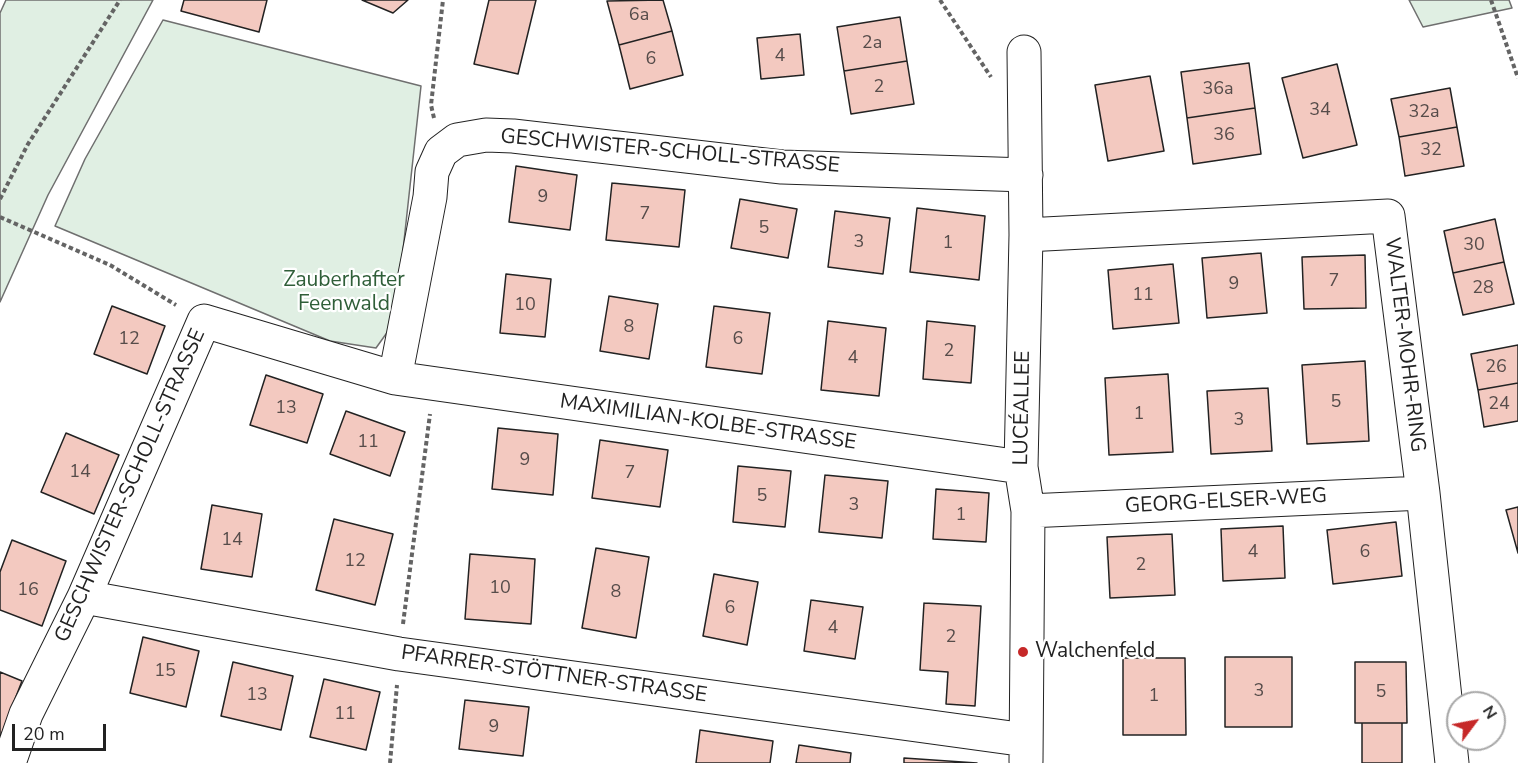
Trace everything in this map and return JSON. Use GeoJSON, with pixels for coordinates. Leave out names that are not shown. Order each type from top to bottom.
{"type":"FeatureCollection","features":[{"type":"Feature","properties":{"kind":"street","name":"LUCÉALLEE"},"geometry":{"type":"LineString","coordinates":[[1024,52],[1026,235],[1021,467],[1028,511],[1026,752]]}},
{"type":"Feature","properties":{"kind":"street","name":"GESCHWISTER-SCHOLL-STRASSE"},"geometry":{"type":"LineString","coordinates":[[441,152],[457,140],[486,135],[782,167],[1026,175]]}},
{"type":"Feature","properties":{"kind":"street"},"geometry":{"type":"LineString","coordinates":[[395,378],[430,197],[432,172],[441,152]]}},
{"type":"Feature","properties":{"kind":"street","name":"WALTER-MOHR-RING"},"geometry":{"type":"LineString","coordinates":[[1026,235],[1388,216],[1423,493],[1452,763]]}},
{"type":"Feature","properties":{"kind":"street","name":"GESCHWISTER-SCHOLL-STRASSE"},"geometry":{"type":"LineString","coordinates":[[9,763],[26,714],[84,597],[204,321],[395,378]]}},
{"type":"Feature","properties":{"kind":"street","name":"MAXIMILIAN-KOLBE-STRASSE"},"geometry":{"type":"LineString","coordinates":[[395,378],[1021,467]]}},
{"type":"Feature","properties":{"kind":"street","name":"GEORG-ELSER-WEG"},"geometry":{"type":"LineString","coordinates":[[1028,511],[1423,493]]}},
{"type":"Feature","properties":{"kind":"street","name":"PFARRER-STÖTTNER-STRASSE"},"geometry":{"type":"LineString","coordinates":[[84,597],[399,654],[1026,752]]}},
{"type":"Feature","properties":{"kind":"path"},"geometry":{"type":"LineString","coordinates":[[0,199],[28,144],[120,0]]}},
{"type":"Feature","properties":{"kind":"path"},"geometry":{"type":"LineString","coordinates":[[441,152],[431,105],[443,0]]}},
{"type":"Feature","properties":{"kind":"path"},"geometry":{"type":"LineString","coordinates":[[940,0],[992,79]]}},
{"type":"Feature","properties":{"kind":"path"},"geometry":{"type":"LineString","coordinates":[[1491,0],[1518,78]]}},
{"type":"Feature","properties":{"kind":"path"},"geometry":{"type":"LineString","coordinates":[[0,217],[110,265],[204,321]]}},
{"type":"Feature","properties":{"kind":"path"},"geometry":{"type":"LineString","coordinates":[[390,763],[399,654],[433,384]]}},
{"type":"Feature","properties":{"kind":"green space"},"geometry":{"type":"Polygon","coordinates":[[[6,0],[153,0],[48,195],[0,302],[0,13],[6,0]]]}},
{"type":"Feature","properties":{"kind":"green space"},"geometry":{"type":"Polygon","coordinates":[[[1409,0],[1509,0],[1512,8],[1423,27],[1409,0]]]}},
{"type":"Feature","properties":{"kind":"green space","name":"Zauberhafter Feenwald"},"geometry":{"type":"Polygon","coordinates":[[[163,20],[421,86],[402,259],[391,327],[376,348],[330,341],[55,226],[85,159],[163,20]]]}},
{"type":"Feature","properties":{"kind":"building"},"geometry":{"type":"Polygon","coordinates":[[[184,0],[267,0],[259,32],[181,11],[184,0]]]}},
{"type":"Feature","properties":{"kind":"building"},"geometry":{"type":"Polygon","coordinates":[[[362,0],[408,0],[393,13],[362,0]]]}},
{"type":"Feature","properties":{"kind":"building"},"geometry":{"type":"Polygon","coordinates":[[[489,0],[536,0],[518,74],[474,64],[489,0]]]}},
{"type":"Feature","properties":{"kind":"building"},"geometry":{"type":"Polygon","coordinates":[[[663,0],[672,31],[619,45],[607,1],[663,0]]]}},
{"type":"Feature","properties":{"kind":"building"},"geometry":{"type":"Polygon","coordinates":[[[900,17],[907,61],[844,71],[837,27],[900,17]]]}},
{"type":"Feature","properties":{"kind":"building"},"geometry":{"type":"Polygon","coordinates":[[[672,31],[683,75],[630,89],[619,45],[672,31]]]}},
{"type":"Feature","properties":{"kind":"building"},"geometry":{"type":"Polygon","coordinates":[[[800,34],[804,75],[761,79],[757,38],[800,34]]]}},
{"type":"Feature","properties":{"kind":"building"},"geometry":{"type":"Polygon","coordinates":[[[907,61],[914,104],[851,114],[844,71],[907,61]]]}},
{"type":"Feature","properties":{"kind":"building"},"geometry":{"type":"Polygon","coordinates":[[[1249,63],[1255,108],[1187,118],[1181,72],[1249,63]]]}},
{"type":"Feature","properties":{"kind":"building"},"geometry":{"type":"Polygon","coordinates":[[[1337,64],[1357,145],[1303,158],[1282,78],[1337,64]]]}},
{"type":"Feature","properties":{"kind":"building"},"geometry":{"type":"Polygon","coordinates":[[[1150,76],[1164,151],[1108,161],[1095,85],[1150,76]]]}},
{"type":"Feature","properties":{"kind":"building"},"geometry":{"type":"Polygon","coordinates":[[[1450,88],[1457,127],[1399,137],[1391,99],[1450,88]]]}},
{"type":"Feature","properties":{"kind":"building"},"geometry":{"type":"Polygon","coordinates":[[[1255,108],[1261,154],[1193,164],[1187,118],[1255,108]]]}},
{"type":"Feature","properties":{"kind":"building"},"geometry":{"type":"Polygon","coordinates":[[[1457,127],[1464,166],[1405,176],[1399,137],[1457,127]]]}},
{"type":"Feature","properties":{"kind":"building"},"geometry":{"type":"Polygon","coordinates":[[[516,166],[577,175],[570,230],[509,222],[516,166]]]}},
{"type":"Feature","properties":{"kind":"building"},"geometry":{"type":"Polygon","coordinates":[[[612,183],[685,190],[679,247],[606,240],[612,183]]]}},
{"type":"Feature","properties":{"kind":"building"},"geometry":{"type":"Polygon","coordinates":[[[740,199],[797,209],[788,258],[731,248],[740,199]]]}},
{"type":"Feature","properties":{"kind":"building"},"geometry":{"type":"Polygon","coordinates":[[[917,208],[985,216],[979,280],[910,272],[917,208]]]}},
{"type":"Feature","properties":{"kind":"building"},"geometry":{"type":"Polygon","coordinates":[[[835,211],[890,218],[883,274],[828,267],[835,211]]]}},
{"type":"Feature","properties":{"kind":"building"},"geometry":{"type":"Polygon","coordinates":[[[1495,219],[1504,262],[1453,273],[1444,231],[1495,219]]]}},
{"type":"Feature","properties":{"kind":"building"},"geometry":{"type":"Polygon","coordinates":[[[1261,253],[1267,313],[1207,318],[1202,258],[1261,253]]]}},
{"type":"Feature","properties":{"kind":"building"},"geometry":{"type":"Polygon","coordinates":[[[1365,255],[1366,308],[1304,309],[1302,257],[1365,255]]]}},
{"type":"Feature","properties":{"kind":"building"},"geometry":{"type":"Polygon","coordinates":[[[1504,262],[1514,304],[1463,315],[1453,273],[1504,262]]]}},
{"type":"Feature","properties":{"kind":"building"},"geometry":{"type":"Polygon","coordinates":[[[1173,264],[1179,323],[1113,329],[1108,270],[1173,264]]]}},
{"type":"Feature","properties":{"kind":"building"},"geometry":{"type":"Polygon","coordinates":[[[506,274],[551,279],[545,337],[500,333],[506,274]]]}},
{"type":"Feature","properties":{"kind":"building"},"geometry":{"type":"Polygon","coordinates":[[[609,296],[658,304],[649,359],[600,351],[609,296]]]}},
{"type":"Feature","properties":{"kind":"building"},"geometry":{"type":"Polygon","coordinates":[[[112,306],[165,326],[147,374],[94,354],[112,306]]]}},
{"type":"Feature","properties":{"kind":"building"},"geometry":{"type":"Polygon","coordinates":[[[714,306],[770,313],[762,374],[706,367],[714,306]]]}},
{"type":"Feature","properties":{"kind":"building"},"geometry":{"type":"Polygon","coordinates":[[[828,321],[886,328],[879,396],[821,390],[828,321]]]}},
{"type":"Feature","properties":{"kind":"building"},"geometry":{"type":"Polygon","coordinates":[[[927,321],[975,326],[971,383],[923,379],[927,321]]]}},
{"type":"Feature","properties":{"kind":"building"},"geometry":{"type":"Polygon","coordinates":[[[1518,345],[1518,383],[1478,390],[1471,354],[1518,345]]]}},
{"type":"Feature","properties":{"kind":"building"},"geometry":{"type":"Polygon","coordinates":[[[1365,361],[1369,441],[1307,444],[1302,365],[1365,361]]]}},
{"type":"Feature","properties":{"kind":"building"},"geometry":{"type":"Polygon","coordinates":[[[1168,374],[1173,452],[1109,455],[1105,378],[1168,374]]]}},
{"type":"Feature","properties":{"kind":"building"},"geometry":{"type":"Polygon","coordinates":[[[266,375],[323,394],[307,443],[250,425],[266,375]]]}},
{"type":"Feature","properties":{"kind":"building"},"geometry":{"type":"Polygon","coordinates":[[[1518,383],[1518,421],[1484,427],[1478,390],[1518,383]]]}},
{"type":"Feature","properties":{"kind":"building"},"geometry":{"type":"Polygon","coordinates":[[[1268,388],[1272,451],[1211,454],[1207,391],[1268,388]]]}},
{"type":"Feature","properties":{"kind":"building"},"geometry":{"type":"Polygon","coordinates":[[[346,411],[405,432],[390,476],[330,454],[346,411]]]}},
{"type":"Feature","properties":{"kind":"building"},"geometry":{"type":"Polygon","coordinates":[[[498,428],[558,434],[553,495],[492,489],[498,428]]]}},
{"type":"Feature","properties":{"kind":"building"},"geometry":{"type":"Polygon","coordinates":[[[66,433],[119,455],[94,514],[41,492],[66,433]]]}},
{"type":"Feature","properties":{"kind":"building"},"geometry":{"type":"Polygon","coordinates":[[[600,440],[668,450],[660,507],[592,498],[600,440]]]}},
{"type":"Feature","properties":{"kind":"building"},"geometry":{"type":"Polygon","coordinates":[[[738,466],[791,471],[785,527],[733,522],[738,466]]]}},
{"type":"Feature","properties":{"kind":"building"},"geometry":{"type":"Polygon","coordinates":[[[825,475],[888,481],[882,538],[819,532],[825,475]]]}},
{"type":"Feature","properties":{"kind":"building"},"geometry":{"type":"Polygon","coordinates":[[[936,489],[989,493],[986,542],[933,539],[936,489]]]}},
{"type":"Feature","properties":{"kind":"building"},"geometry":{"type":"Polygon","coordinates":[[[212,505],[262,514],[252,577],[201,569],[212,505]]]}},
{"type":"Feature","properties":{"kind":"building"},"geometry":{"type":"Polygon","coordinates":[[[1518,507],[1518,553],[1506,510],[1518,507]]]}},
{"type":"Feature","properties":{"kind":"building"},"geometry":{"type":"Polygon","coordinates":[[[334,519],[393,534],[375,605],[316,590],[334,519]]]}},
{"type":"Feature","properties":{"kind":"building"},"geometry":{"type":"Polygon","coordinates":[[[1396,522],[1402,576],[1333,584],[1327,530],[1396,522]]]}},
{"type":"Feature","properties":{"kind":"building"},"geometry":{"type":"Polygon","coordinates":[[[1283,526],[1285,578],[1223,581],[1221,529],[1283,526]]]}},
{"type":"Feature","properties":{"kind":"building"},"geometry":{"type":"Polygon","coordinates":[[[1172,534],[1175,595],[1110,598],[1107,537],[1172,534]]]}},
{"type":"Feature","properties":{"kind":"building"},"geometry":{"type":"Polygon","coordinates":[[[12,540],[66,561],[42,626],[0,610],[0,572],[12,540]]]}},
{"type":"Feature","properties":{"kind":"building"},"geometry":{"type":"Polygon","coordinates":[[[596,548],[649,557],[636,638],[582,628],[596,548]]]}},
{"type":"Feature","properties":{"kind":"building"},"geometry":{"type":"Polygon","coordinates":[[[470,554],[535,559],[531,624],[465,619],[470,554]]]}},
{"type":"Feature","properties":{"kind":"building"},"geometry":{"type":"Polygon","coordinates":[[[714,574],[758,582],[747,645],[703,636],[714,574]]]}},
{"type":"Feature","properties":{"kind":"building"},"geometry":{"type":"Polygon","coordinates":[[[811,600],[863,607],[855,659],[804,651],[811,600]]]}},
{"type":"Feature","properties":{"kind":"building"},"geometry":{"type":"Polygon","coordinates":[[[924,603],[981,606],[975,706],[946,704],[948,672],[920,670],[924,603]]]}},
{"type":"Feature","properties":{"kind":"building"},"geometry":{"type":"Polygon","coordinates":[[[143,637],[199,651],[186,707],[130,693],[143,637]]]}},
{"type":"Feature","properties":{"kind":"building"},"geometry":{"type":"Polygon","coordinates":[[[1225,657],[1292,657],[1292,727],[1225,727],[1225,657]]]}},
{"type":"Feature","properties":{"kind":"building"},"geometry":{"type":"Polygon","coordinates":[[[1123,658],[1185,658],[1186,735],[1123,735],[1123,658]]]}},
{"type":"Feature","properties":{"kind":"building"},"geometry":{"type":"Polygon","coordinates":[[[233,662],[293,676],[281,730],[221,716],[233,662]]]}},
{"type":"Feature","properties":{"kind":"building"},"geometry":{"type":"Polygon","coordinates":[[[1355,662],[1406,662],[1407,723],[1355,723],[1355,662]]]}},
{"type":"Feature","properties":{"kind":"building"},"geometry":{"type":"Polygon","coordinates":[[[0,672],[22,681],[0,738],[0,672]]]}},
{"type":"Feature","properties":{"kind":"building"},"geometry":{"type":"Polygon","coordinates":[[[324,679],[380,692],[366,750],[310,737],[324,679]]]}},
{"type":"Feature","properties":{"kind":"building"},"geometry":{"type":"Polygon","coordinates":[[[465,700],[529,707],[523,756],[459,749],[465,700]]]}},
{"type":"Feature","properties":{"kind":"building"},"geometry":{"type":"Polygon","coordinates":[[[1362,723],[1402,723],[1402,763],[1362,763],[1362,723]]]}},
{"type":"Feature","properties":{"kind":"building"},"geometry":{"type":"Polygon","coordinates":[[[700,730],[773,741],[770,763],[696,763],[700,730]]]}},
{"type":"Feature","properties":{"kind":"building"},"geometry":{"type":"Polygon","coordinates":[[[799,745],[851,753],[850,763],[796,763],[799,745]]]}},
{"type":"Feature","properties":{"kind":"building"},"geometry":{"type":"Polygon","coordinates":[[[904,758],[977,763],[904,763],[904,758]]]}},
{"type":"Feature","properties":{"kind":"place","name":"Walchenfeld"},"geometry":{"type":"Point","coordinates":[1023,652]}}]}
